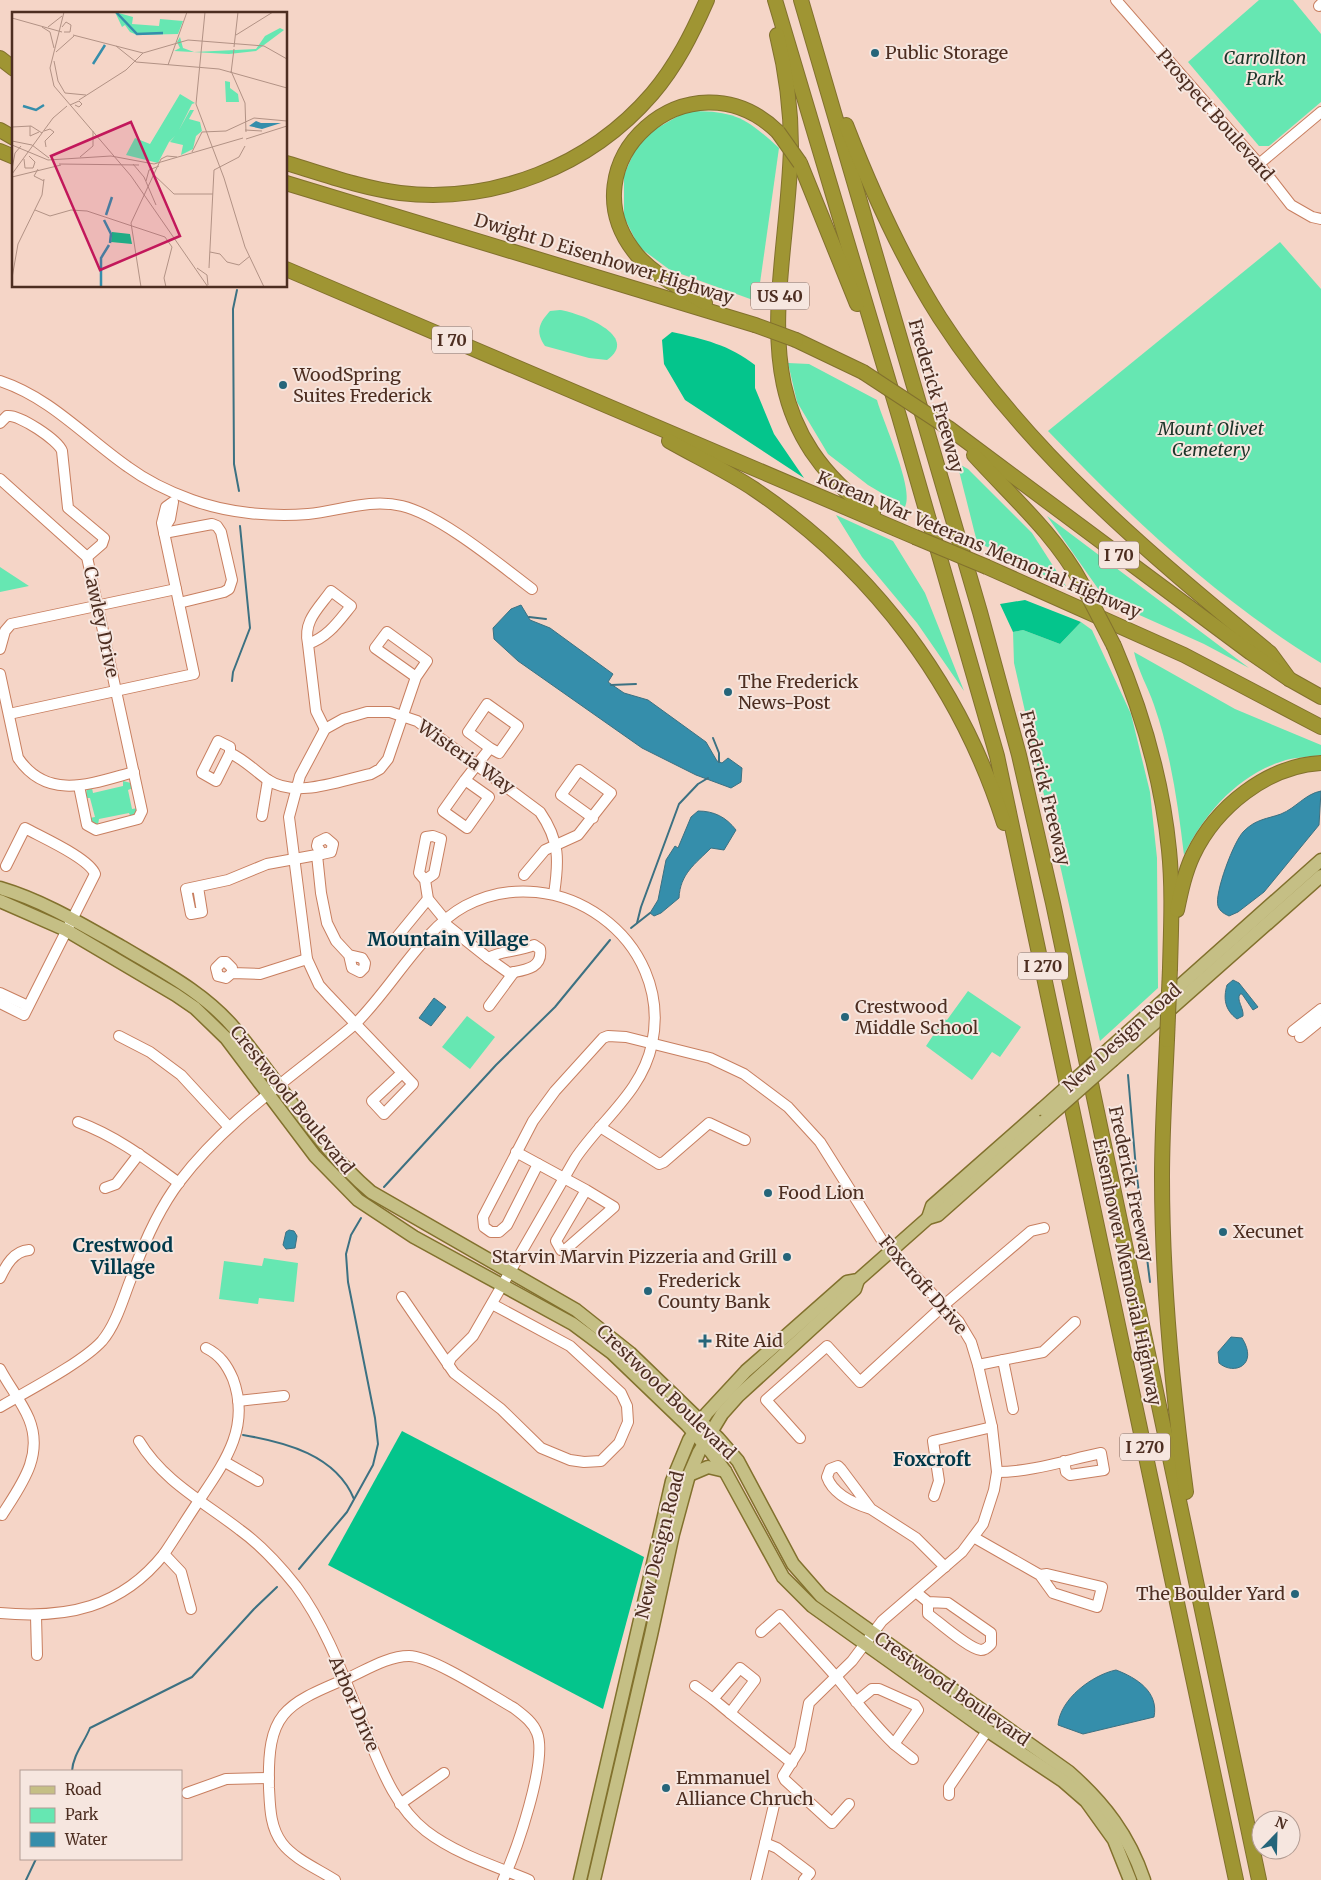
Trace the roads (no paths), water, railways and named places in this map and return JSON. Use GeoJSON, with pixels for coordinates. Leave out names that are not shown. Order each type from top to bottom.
{"type":"FeatureCollection","features":[{"type":"Feature","properties":{"kind":"highway"},"geometry":{"type":"LineString","coordinates":[[288,164],[369,187],[411,194],[473,191],[532,177],[559,166],[588,150],[636,112],[678,59],[707,0]]}},
{"type":"Feature","properties":{"kind":"highway","name":"US 40"},"geometry":{"type":"LineString","coordinates":[[768,0],[786,76],[790,128],[778,337],[778,360],[786,398],[802,437],[824,470],[848,494],[872,513],[915,537]]}},
{"type":"Feature","properties":{"kind":"highway"},"geometry":{"type":"LineString","coordinates":[[775,0],[899,416],[997,756],[1031,907]]}},
{"type":"Feature","properties":{"kind":"highway","name":"Frederick Freeway"},"geometry":{"type":"LineString","coordinates":[[801,0],[980,612],[1019,755],[1053,903],[1200,1597]]}},
{"type":"Feature","properties":{"kind":"highway"},"geometry":{"type":"LineString","coordinates":[[815,46],[869,184],[887,223],[922,287],[962,348],[1017,419],[1063,471],[1143,546],[1270,653],[1289,679]]}},
{"type":"Feature","properties":{"kind":"highway"},"geometry":{"type":"LineString","coordinates":[[0,57],[12,61]]}},
{"type":"Feature","properties":{"kind":"highway"},"geometry":{"type":"LineString","coordinates":[[0,57],[12,67]]}},
{"type":"Feature","properties":{"kind":"highway"},"geometry":{"type":"LineString","coordinates":[[0,72],[12,78]]}},
{"type":"Feature","properties":{"kind":"highway"},"geometry":{"type":"LineString","coordinates":[[720,314],[650,268],[630,246],[618,220],[615,202],[616,182],[620,164],[629,146],[647,125],[663,114],[690,104],[709,102],[737,106],[755,114],[778,132],[800,163],[876,351],[899,416]]}},
{"type":"Feature","properties":{"kind":"highway"},"geometry":{"type":"LineString","coordinates":[[0,130],[12,137]]}},
{"type":"Feature","properties":{"kind":"highway"},"geometry":{"type":"LineString","coordinates":[[0,152],[12,156]]}},
{"type":"Feature","properties":{"kind":"highway","name":"Dwight D Eisenhower Highway"},"geometry":{"type":"LineString","coordinates":[[288,185],[720,314],[796,340],[863,372],[950,429]]}},
{"type":"Feature","properties":{"kind":"highway","name":"I 70"},"geometry":{"type":"LineString","coordinates":[[288,270],[617,411]]}},
{"type":"Feature","properties":{"kind":"highway"},"geometry":{"type":"LineString","coordinates":[[617,411],[728,474],[783,509],[836,552],[884,603],[934,670],[971,738],[1000,810],[1031,907]]}},
{"type":"Feature","properties":{"kind":"highway","name":"Korean War Veterans Memorial Highway"},"geometry":{"type":"LineString","coordinates":[[617,411],[987,568],[1176,652],[1321,727]]}},
{"type":"Feature","properties":{"kind":"highway"},"geometry":{"type":"LineString","coordinates":[[950,429],[1051,536],[1082,584],[1114,646],[1145,728],[1164,810],[1171,876],[1170,968],[1162,1176],[1165,1288],[1175,1406],[1200,1597],[1259,1880]]}},
{"type":"Feature","properties":{"kind":"highway","name":"Korean War Veterans Memorial Highway"},"geometry":{"type":"LineString","coordinates":[[950,429],[1251,653],[1289,679],[1321,697]]}},
{"type":"Feature","properties":{"kind":"highway"},"geometry":{"type":"LineString","coordinates":[[1170,968],[1177,910],[1185,877],[1193,856],[1212,824],[1239,797],[1256,785],[1294,768],[1321,763]]}},
{"type":"Feature","properties":{"kind":"highway","name":"Eisenhower Memorial Highway"},"geometry":{"type":"LineString","coordinates":[[1031,907],[1236,1880]]}},
{"type":"Feature","properties":{"kind":"main road","name":"New Design Road"},"geometry":{"type":"LineString","coordinates":[[594,1880],[673,1534],[689,1475],[704,1444],[722,1414],[738,1396],[855,1289],[858,1280],[928,1218],[932,1206],[1043,1115],[1320,867]]}},
{"type":"Feature","properties":{"kind":"main road","name":"Crestwood Boulevard"},"geometry":{"type":"LineString","coordinates":[[0,888],[16,893],[69,924],[195,1008],[226,1038],[315,1156],[358,1200],[414,1237],[504,1284],[573,1324],[612,1353],[697,1427],[712,1432],[738,1461],[793,1564],[822,1596],[1069,1772],[1096,1796],[1125,1836],[1144,1880]]}},
{"type":"Feature","properties":{"kind":"main road","name":"Crestwood Boulevard"},"geometry":{"type":"LineString","coordinates":[[0,901],[69,924],[173,977],[204,999],[234,1028],[328,1149],[350,1174],[370,1192],[588,1318],[630,1353],[697,1427],[704,1444],[725,1470],[783,1576],[812,1606],[865,1646],[1062,1781],[1086,1801],[1114,1840],[1130,1880]]}},
{"type":"Feature","properties":{"kind":"main road","name":"New Design Road"},"geometry":{"type":"LineString","coordinates":[[580,1880],[672,1481],[697,1427],[724,1393],[746,1372],[846,1282],[858,1280]]}},
{"type":"Feature","properties":{"kind":"main road"},"geometry":{"type":"LineString","coordinates":[[573,1324],[602,1339],[619,1352],[630,1353]]}},
{"type":"Feature","properties":{"kind":"main road"},"geometry":{"type":"LineString","coordinates":[[689,1475],[708,1467],[725,1470]]}},
{"type":"Feature","properties":{"kind":"main road"},"geometry":{"type":"LineString","coordinates":[[629,1670],[642,1675]]}},
{"type":"Feature","properties":{"kind":"street","name":"Prospect Boulevard"},"geometry":{"type":"LineString","coordinates":[[1116,0],[1259,164],[1291,205],[1312,218],[1321,219]]}},
{"type":"Feature","properties":{"kind":"street"},"geometry":{"type":"LineString","coordinates":[[1259,164],[1321,112]]}},
{"type":"Feature","properties":{"kind":"street"},"geometry":{"type":"LineString","coordinates":[[0,381],[17,387],[52,406],[128,468],[175,498],[276,515],[308,514],[376,504],[403,506],[439,522],[532,589]]}},
{"type":"Feature","properties":{"kind":"street"},"geometry":{"type":"LineString","coordinates":[[0,424],[7,416],[17,416],[59,444],[62,451],[68,508],[104,538],[102,544],[87,557]]}},
{"type":"Feature","properties":{"kind":"street","name":"Cawley Drive"},"geometry":{"type":"LineString","coordinates":[[0,479],[87,557],[142,811],[138,819],[96,830],[87,825],[78,786]]}},
{"type":"Feature","properties":{"kind":"street"},"geometry":{"type":"LineString","coordinates":[[9,714],[194,674],[165,530],[170,520],[175,498]]}},
{"type":"Feature","properties":{"kind":"street"},"geometry":{"type":"LineString","coordinates":[[165,530],[212,524],[217,526],[222,532],[232,580],[229,589],[224,592],[179,602]]}},
{"type":"Feature","properties":{"kind":"street"},"geometry":{"type":"LineString","coordinates":[[0,649],[5,631],[11,624],[176,589]]}},
{"type":"Feature","properties":{"kind":"street"},"geometry":{"type":"LineString","coordinates":[[308,644],[319,640],[330,632],[351,606],[331,591],[308,623],[305,631],[316,711],[325,729]]}},
{"type":"Feature","properties":{"kind":"street"},"geometry":{"type":"LineString","coordinates":[[230,753],[246,762],[268,780],[296,788],[316,786],[380,770],[388,760],[416,676],[427,661],[387,632],[376,648],[416,676]]}},
{"type":"Feature","properties":{"kind":"street"},"geometry":{"type":"LineString","coordinates":[[0,674],[18,758],[22,765],[53,784],[78,786],[134,772]]}},
{"type":"Feature","properties":{"kind":"street"},"geometry":{"type":"LineString","coordinates":[[487,704],[518,726],[499,753],[490,748],[468,732],[487,704]]}},
{"type":"Feature","properties":{"kind":"street","name":"Wisteria Way"},"geometry":{"type":"LineString","coordinates":[[402,1073],[354,1025],[319,984],[307,959],[289,817],[296,788],[311,750],[325,729],[353,714],[379,711],[403,716],[426,726],[540,812],[549,824],[556,844],[558,862],[554,894]]}},
{"type":"Feature","properties":{"kind":"street"},"geometry":{"type":"LineString","coordinates":[[465,780],[489,797],[467,828],[443,812],[465,780],[490,748]]}},
{"type":"Feature","properties":{"kind":"street"},"geometry":{"type":"LineString","coordinates":[[524,875],[539,855],[556,844],[578,835],[593,818],[611,793],[579,770],[561,795],[593,818]]}},
{"type":"Feature","properties":{"kind":"street"},"geometry":{"type":"LineString","coordinates":[[262,816],[268,780]]}},
{"type":"Feature","properties":{"kind":"street"},"geometry":{"type":"LineString","coordinates":[[0,1003],[24,1015],[95,874],[93,869],[81,860],[25,828],[6,866]]}},
{"type":"Feature","properties":{"kind":"street"},"geometry":{"type":"LineString","coordinates":[[198,887],[228,880],[267,864],[319,854],[321,894],[327,923],[336,941],[349,955]]}},
{"type":"Feature","properties":{"kind":"street"},"geometry":{"type":"LineString","coordinates":[[425,880],[428,899],[445,922],[488,958],[509,973],[530,968],[538,963],[541,955],[537,946],[506,951],[488,958]]}},
{"type":"Feature","properties":{"kind":"street"},"geometry":{"type":"LineString","coordinates":[[0,1407],[83,1356],[101,1341],[114,1322],[155,1220],[178,1183],[228,1126],[354,1025],[370,1009],[425,941],[445,922],[465,906],[494,895],[521,890],[554,894],[592,910],[616,929],[637,955],[645,972],[653,1002],[652,1043],[647,1062],[636,1083],[624,1101],[585,1143],[473,1336],[451,1358],[448,1365]]}},
{"type":"Feature","properties":{"kind":"street"},"geometry":{"type":"LineString","coordinates":[[396,938],[428,899]]}},
{"type":"Feature","properties":{"kind":"street"},"geometry":{"type":"LineString","coordinates":[[232,972],[260,974],[307,959]]}},
{"type":"Feature","properties":{"kind":"street"},"geometry":{"type":"LineString","coordinates":[[488,1006],[514,972]]}},
{"type":"Feature","properties":{"kind":"street"},"geometry":{"type":"LineString","coordinates":[[0,993],[28,1006]]}},
{"type":"Feature","properties":{"kind":"street"},"geometry":{"type":"LineString","coordinates":[[1321,1009],[1296,1034],[1321,1020]]}},
{"type":"Feature","properties":{"kind":"street"},"geometry":{"type":"LineString","coordinates":[[119,1036],[150,1052],[174,1069],[228,1126]]}},
{"type":"Feature","properties":{"kind":"street","name":"Foxcroft Drive"},"geometry":{"type":"LineString","coordinates":[[516,1152],[533,1121],[555,1091],[603,1038],[614,1036],[701,1054],[744,1074],[788,1107],[811,1134],[815,1148],[864,1221],[877,1230],[891,1250],[944,1306],[967,1335],[978,1365],[992,1428],[997,1472],[988,1510],[975,1538],[917,1592],[882,1621],[865,1646],[809,1703],[800,1749],[783,1776],[785,1780],[832,1823],[849,1804]]}},
{"type":"Feature","properties":{"kind":"street"},"geometry":{"type":"LineString","coordinates":[[78,1122],[101,1130],[139,1154],[178,1183]]}},
{"type":"Feature","properties":{"kind":"street"},"geometry":{"type":"LineString","coordinates":[[600,1127],[659,1164],[664,1162],[709,1123],[745,1140]]}},
{"type":"Feature","properties":{"kind":"street"},"geometry":{"type":"LineString","coordinates":[[538,1164],[507,1225],[499,1232],[487,1230],[484,1227],[484,1217],[516,1152],[564,1177],[586,1190],[614,1207],[565,1250],[561,1250],[556,1241],[586,1190]]}},
{"type":"Feature","properties":{"kind":"street"},"geometry":{"type":"LineString","coordinates":[[105,1188],[116,1184],[139,1154]]}},
{"type":"Feature","properties":{"kind":"street"},"geometry":{"type":"LineString","coordinates":[[800,1438],[766,1400],[827,1346],[860,1382],[1031,1231],[1044,1228]]}},
{"type":"Feature","properties":{"kind":"street"},"geometry":{"type":"LineString","coordinates":[[0,1278],[16,1254],[30,1250]]}},
{"type":"Feature","properties":{"kind":"street"},"geometry":{"type":"LineString","coordinates":[[402,1297],[454,1374],[501,1409],[541,1448],[570,1460],[584,1462],[601,1461],[619,1442],[628,1422],[627,1406],[621,1394],[570,1346],[492,1304]]}},
{"type":"Feature","properties":{"kind":"street"},"geometry":{"type":"LineString","coordinates":[[978,1365],[1043,1352],[1075,1322]]}},
{"type":"Feature","properties":{"kind":"street"},"geometry":{"type":"LineString","coordinates":[[0,1613],[36,1616],[72,1612],[98,1604],[133,1584],[154,1567],[225,1462],[237,1434],[239,1417],[236,1387],[224,1362],[216,1353],[206,1348]]}},
{"type":"Feature","properties":{"kind":"street"},"geometry":{"type":"LineString","coordinates":[[1003,1360],[1013,1409]]}},
{"type":"Feature","properties":{"kind":"street"},"geometry":{"type":"LineString","coordinates":[[0,1369],[29,1419],[35,1441],[34,1452],[25,1479],[2,1515]]}},
{"type":"Feature","properties":{"kind":"street"},"geometry":{"type":"LineString","coordinates":[[238,1401],[284,1396]]}},
{"type":"Feature","properties":{"kind":"street"},"geometry":{"type":"LineString","coordinates":[[934,1496],[939,1481],[933,1441],[992,1428]]}},
{"type":"Feature","properties":{"kind":"street","name":"Arbor Drive"},"geometry":{"type":"LineString","coordinates":[[138,1441],[156,1465],[199,1500],[242,1531],[272,1559],[296,1586],[315,1615],[387,1780],[400,1804],[426,1831],[449,1846],[505,1876],[529,1880]]}},
{"type":"Feature","properties":{"kind":"street"},"geometry":{"type":"LineString","coordinates":[[997,1472],[1030,1469],[1064,1461]]}},
{"type":"Feature","properties":{"kind":"street"},"geometry":{"type":"LineString","coordinates":[[225,1462],[258,1481]]}},
{"type":"Feature","properties":{"kind":"street"},"geometry":{"type":"LineString","coordinates":[[871,1509],[841,1469],[838,1466],[830,1468],[827,1477],[831,1486],[857,1504],[871,1509],[916,1538],[945,1567]]}},
{"type":"Feature","properties":{"kind":"street"},"geometry":{"type":"LineString","coordinates":[[975,1538],[1040,1575],[1053,1593],[1097,1606],[1102,1587],[1047,1574],[1040,1575]]}},
{"type":"Feature","properties":{"kind":"street"},"geometry":{"type":"LineString","coordinates":[[164,1554],[180,1572],[191,1609]]}},
{"type":"Feature","properties":{"kind":"street"},"geometry":{"type":"LineString","coordinates":[[917,1592],[928,1602],[948,1603],[991,1633],[991,1644],[982,1650],[970,1645],[928,1614],[928,1602]]}},
{"type":"Feature","properties":{"kind":"street"},"geometry":{"type":"LineString","coordinates":[[761,1632],[783,1612],[880,1731],[913,1759]]}},
{"type":"Feature","properties":{"kind":"street"},"geometry":{"type":"LineString","coordinates":[[36,1616],[37,1655]]}},
{"type":"Feature","properties":{"kind":"street"},"geometry":{"type":"LineString","coordinates":[[334,1880],[293,1853],[278,1836],[271,1819],[269,1752],[273,1735],[286,1712],[307,1695],[390,1660],[410,1656],[420,1658],[514,1708],[531,1722],[539,1738],[539,1759],[523,1828],[505,1876]]}},
{"type":"Feature","properties":{"kind":"street"},"geometry":{"type":"LineString","coordinates":[[713,1699],[740,1668],[755,1680],[730,1713]]}},
{"type":"Feature","properties":{"kind":"street"},"geometry":{"type":"LineString","coordinates":[[695,1686],[792,1763]]}},
{"type":"Feature","properties":{"kind":"street"},"geometry":{"type":"LineString","coordinates":[[856,1702],[872,1689],[879,1689],[915,1705],[918,1710],[894,1744]]}},
{"type":"Feature","properties":{"kind":"street"},"geometry":{"type":"LineString","coordinates":[[949,1795],[949,1787],[987,1731]]}},
{"type":"Feature","properties":{"kind":"street"},"geometry":{"type":"LineString","coordinates":[[400,1804],[444,1773]]}},
{"type":"Feature","properties":{"kind":"street"},"geometry":{"type":"LineString","coordinates":[[186,1794],[226,1779],[269,1778]]}},
{"type":"Feature","properties":{"kind":"street"},"geometry":{"type":"LineString","coordinates":[[756,1880],[774,1806]]}},
{"type":"Feature","properties":{"kind":"street"},"geometry":{"type":"LineString","coordinates":[[765,1843],[777,1848],[807,1876],[819,1880]]}},
{"type":"Feature","properties":{"kind":"water"},"geometry":{"type":"Polygon","coordinates":[[[521,605],[530,620],[550,628],[613,674],[608,682],[624,693],[648,700],[706,742],[717,761],[722,763],[728,758],[742,768],[741,782],[731,788],[696,775],[642,748],[518,661],[494,639],[493,628],[511,609],[521,605]]]}},
{"type":"Feature","properties":{"kind":"water"},"geometry":{"type":"Polygon","coordinates":[[[1321,791],[1319,825],[1264,892],[1238,912],[1229,916],[1223,913],[1218,906],[1219,890],[1235,845],[1244,831],[1257,822],[1281,814],[1310,795],[1321,791]]]}},
{"type":"Feature","properties":{"kind":"water"},"geometry":{"type":"Polygon","coordinates":[[[698,811],[709,812],[719,816],[736,830],[724,850],[711,848],[689,870],[682,882],[679,898],[661,913],[654,916],[650,913],[658,900],[666,860],[675,846],[678,848],[691,817],[698,811]]]}},
{"type":"Feature","properties":{"kind":"water"},"geometry":{"type":"Polygon","coordinates":[[[1233,980],[1239,983],[1258,1007],[1253,1010],[1242,994],[1240,994],[1239,999],[1243,1016],[1237,1019],[1230,1012],[1225,1000],[1227,985],[1233,980]]]}},
{"type":"Feature","properties":{"kind":"water"},"geometry":{"type":"Polygon","coordinates":[[[434,998],[446,1007],[431,1026],[419,1018],[434,998]]]}},
{"type":"Feature","properties":{"kind":"water"},"geometry":{"type":"Polygon","coordinates":[[[289,1230],[294,1231],[297,1236],[295,1248],[286,1249],[283,1245],[286,1232],[289,1230]]]}},
{"type":"Feature","properties":{"kind":"water"},"geometry":{"type":"Polygon","coordinates":[[[1231,1337],[1242,1338],[1247,1347],[1248,1355],[1246,1361],[1237,1368],[1225,1367],[1219,1363],[1218,1352],[1231,1337]]]}},
{"type":"Feature","properties":{"kind":"water"},"geometry":{"type":"Polygon","coordinates":[[[1116,1670],[1132,1677],[1150,1693],[1155,1708],[1154,1717],[1083,1734],[1058,1725],[1060,1715],[1071,1697],[1097,1677],[1116,1670]]]}},
{"type":"Feature","properties":{"kind":"waterway"},"geometry":{"type":"LineString","coordinates":[[237,290],[233,309],[234,464],[239,491]]}},
{"type":"Feature","properties":{"kind":"waterway"},"geometry":{"type":"LineString","coordinates":[[232,681],[233,672],[250,628],[240,526]]}},
{"type":"Feature","properties":{"kind":"waterway"},"geometry":{"type":"LineString","coordinates":[[529,617],[546,619]]}},
{"type":"Feature","properties":{"kind":"waterway"},"geometry":{"type":"LineString","coordinates":[[611,685],[636,684]]}},
{"type":"Feature","properties":{"kind":"waterway"},"geometry":{"type":"LineString","coordinates":[[713,738],[719,753],[719,762]]}},
{"type":"Feature","properties":{"kind":"waterway"},"geometry":{"type":"LineString","coordinates":[[637,923],[641,907],[679,804],[698,784],[708,778]]}},
{"type":"Feature","properties":{"kind":"waterway"},"geometry":{"type":"LineString","coordinates":[[631,928],[650,913]]}},
{"type":"Feature","properties":{"kind":"waterway"},"geometry":{"type":"LineString","coordinates":[[384,1187],[496,1065],[555,1007],[610,940]]}},
{"type":"Feature","properties":{"kind":"waterway"},"geometry":{"type":"LineString","coordinates":[[1128,1075],[1136,1169],[1150,1282]]}},
{"type":"Feature","properties":{"kind":"waterway"},"geometry":{"type":"LineString","coordinates":[[299,1569],[347,1512],[373,1465],[378,1444],[375,1418],[348,1282],[346,1254],[351,1235],[361,1218]]}},
{"type":"Feature","properties":{"kind":"waterway"},"geometry":{"type":"LineString","coordinates":[[243,1435],[292,1447],[322,1461],[335,1471],[346,1484],[354,1499]]}},
{"type":"Feature","properties":{"kind":"waterway"},"geometry":{"type":"LineString","coordinates":[[72,1770],[77,1754],[90,1728],[192,1677],[254,1609],[277,1587]]}},
{"type":"Feature","properties":{"kind":"waterway"},"geometry":{"type":"LineString","coordinates":[[26,1880],[36,1860]]}},
{"type":"Feature","properties":{"kind":"place","name":"Public Storage"},"geometry":{"type":"Point","coordinates":[875,53]}},
{"type":"Feature","properties":{"kind":"place","name":"WoodSpring Suites Frederick"},"geometry":{"type":"Point","coordinates":[283,385]}},
{"type":"Feature","properties":{"kind":"place","name":"The Frederick News-Post"},"geometry":{"type":"Point","coordinates":[728,692]}},
{"type":"Feature","properties":{"kind":"place","name":"Crestwood Middle School"},"geometry":{"type":"Point","coordinates":[845,1017]}},
{"type":"Feature","properties":{"kind":"place","name":"Food Lion"},"geometry":{"type":"Point","coordinates":[768,1193]}},
{"type":"Feature","properties":{"kind":"place","name":"Xecunet"},"geometry":{"type":"Point","coordinates":[1223,1232]}},
{"type":"Feature","properties":{"kind":"place","name":"Starvin Marvin Pizzeria and Grill"},"geometry":{"type":"Point","coordinates":[787,1257]}},
{"type":"Feature","properties":{"kind":"place","name":"Frederick County Bank"},"geometry":{"type":"Point","coordinates":[648,1291]}},
{"type":"Feature","properties":{"kind":"place","name":"Rite Aid"},"geometry":{"type":"Point","coordinates":[705,1341]}},
{"type":"Feature","properties":{"kind":"place","name":"The Boulder Yard"},"geometry":{"type":"Point","coordinates":[1295,1594]}},
{"type":"Feature","properties":{"kind":"place","name":"Emmanuel Alliance Chruch"},"geometry":{"type":"Point","coordinates":[666,1788]}},
{"type":"Feature","properties":{"kind":"district","name":"Mountain Village"},"geometry":{"type":"Point","coordinates":[448,939]}},
{"type":"Feature","properties":{"kind":"district","name":"Crestwood Village"},"geometry":{"type":"Point","coordinates":[123,1256]}},
{"type":"Feature","properties":{"kind":"district","name":"Foxcroft"},"geometry":{"type":"Point","coordinates":[932,1459]}},
{"type":"Feature","properties":{"kind":"park label","name":"Carrollton Park"},"geometry":{"type":"Point","coordinates":[1265,68]}},
{"type":"Feature","properties":{"kind":"park label","name":"Mount Olivet Cemetery"},"geometry":{"type":"Point","coordinates":[1211,439]}}]}
